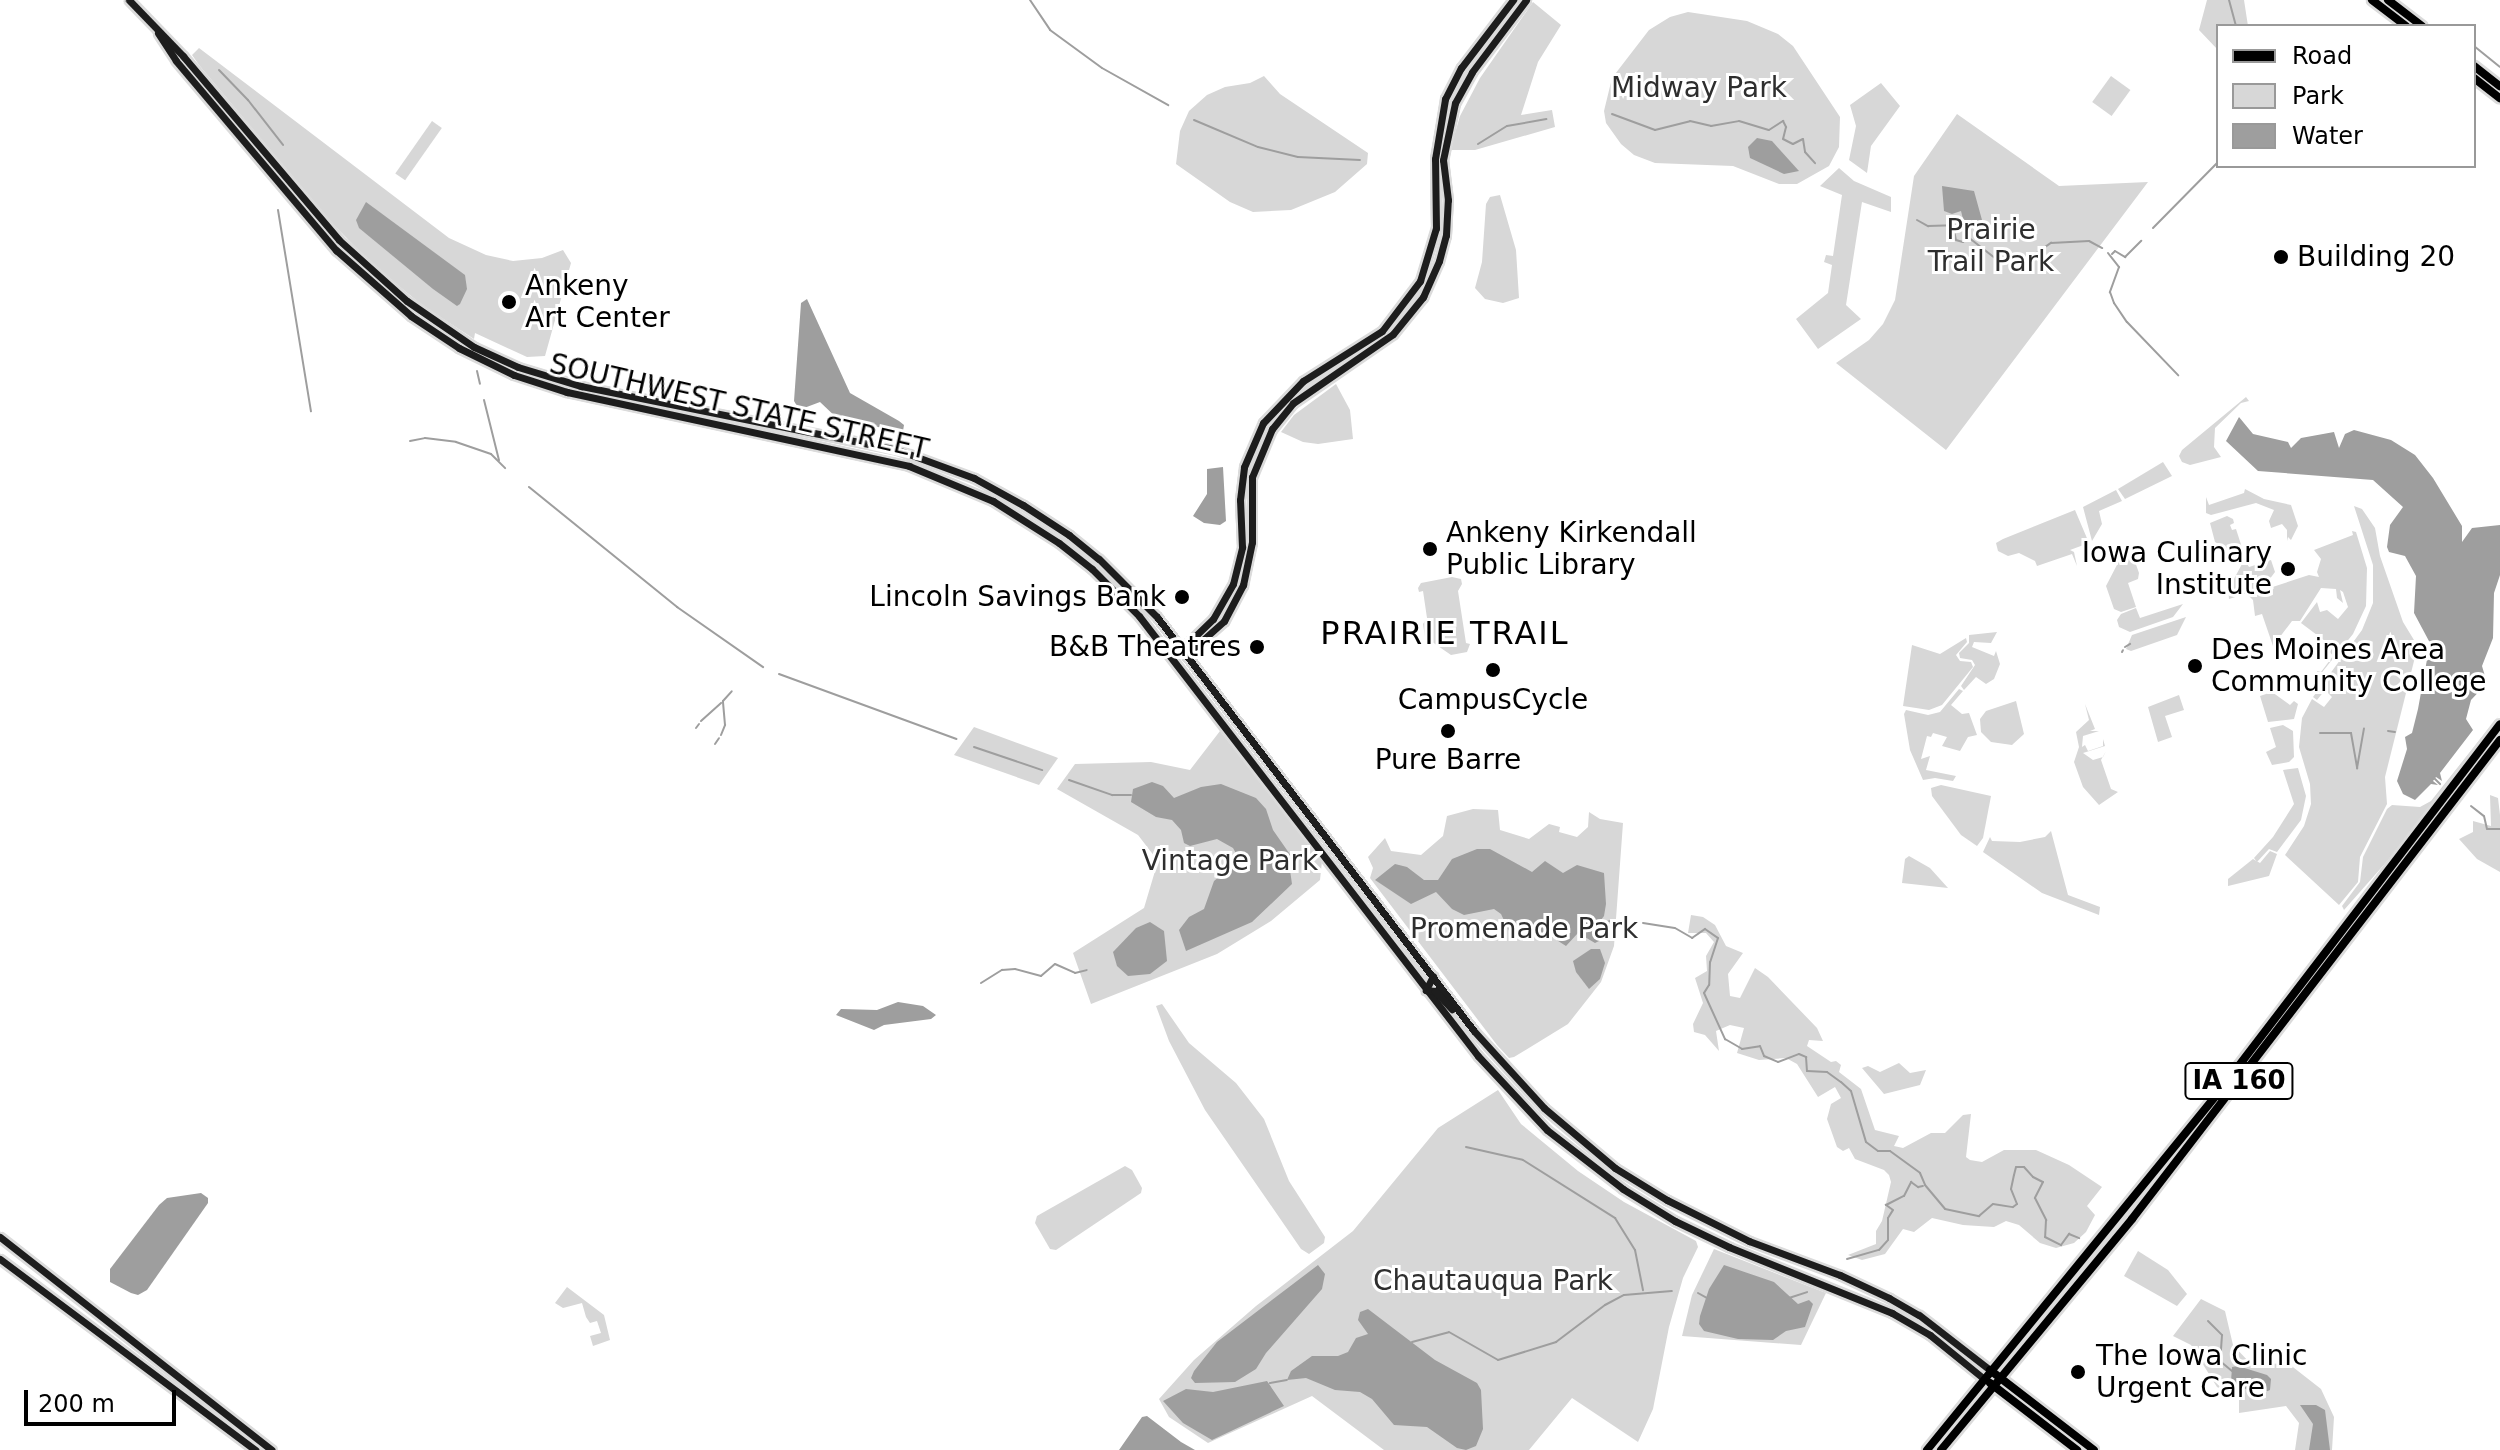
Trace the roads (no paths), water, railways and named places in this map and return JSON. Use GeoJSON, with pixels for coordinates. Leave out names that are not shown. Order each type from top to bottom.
{"type":"FeatureCollection","features":[{"type":"Feature","properties":{"kind":"main road","name":"SOUTHWEST STATE STREET"},"geometry":{"type":"LineString","coordinates":[[129,0],[183,56],[339,240],[407,301],[467,342],[503,361],[555,380],[874,444],[974,478],[1034,511],[1089,551],[1131,589],[1184,652],[1508,1072],[1579,1139],[1655,1193],[1749,1241],[1879,1292],[1919,1315],[1987,1374],[1994,1386],[2077,1450]]}},
{"type":"Feature","properties":{"kind":"main road"},"geometry":{"type":"LineString","coordinates":[[1184,652],[1213,619],[1233,584],[1242,547],[1240,500],[1244,467],[1263,423],[1303,381],[1382,331],[1420,281],[1436,228],[1435,159],[1445,99],[1461,68],[1513,0]]}},
{"type":"Feature","properties":{"kind":"main road"},"geometry":{"type":"LineString","coordinates":[[1184,652],[1224,621],[1243,585],[1252,542],[1252,477],[1262,446],[1272,429],[1293,403],[1393,334],[1423,297],[1439,261],[1446,235],[1448,200],[1443,160],[1451,114],[1472,72],[1526,0]]}},
{"type":"Feature","properties":{"kind":"main road"},"geometry":{"type":"LineString","coordinates":[[2372,0],[2403,24]]}},
{"type":"Feature","properties":{"kind":"main road"},"geometry":{"type":"LineString","coordinates":[[2388,0],[2419,24]]}},
{"type":"Feature","properties":{"kind":"main road","name":"SOUTHWEST STATE STREET"},"geometry":{"type":"LineString","coordinates":[[157,31],[176,61],[326,240],[376,289],[459,348],[514,375],[567,392],[909,466],[993,501],[1059,543],[1092,569],[1139,616],[1426,990],[1499,1080],[1572,1151],[1651,1207],[1729,1247],[1892,1313],[1987,1374],[2001,1378],[2094,1450]]}},
{"type":"Feature","properties":{"kind":"main road"},"geometry":{"type":"LineString","coordinates":[[2476,68],[2500,86]]}},
{"type":"Feature","properties":{"kind":"main road"},"geometry":{"type":"LineString","coordinates":[[2476,80],[2500,98]]}},
{"type":"Feature","properties":{"kind":"main road","name":"IA 160"},"geometry":{"type":"LineString","coordinates":[[1987,1374],[2221,1089],[2500,724]]}},
{"type":"Feature","properties":{"kind":"main road","name":"IA 160"},"geometry":{"type":"LineString","coordinates":[[1994,1386],[2203,1129],[2500,740]]}},
{"type":"Feature","properties":{"kind":"main road"},"geometry":{"type":"LineString","coordinates":[[1433,976],[1426,990],[1437,993],[1474,1031]]}},
{"type":"Feature","properties":{"kind":"main road"},"geometry":{"type":"LineString","coordinates":[[0,1237],[272,1450]]}},
{"type":"Feature","properties":{"kind":"main road"},"geometry":{"type":"LineString","coordinates":[[0,1259],[255,1450]]}},
{"type":"Feature","properties":{"kind":"main road"},"geometry":{"type":"LineString","coordinates":[[1927,1450],[1987,1374]]}},
{"type":"Feature","properties":{"kind":"main road"},"geometry":{"type":"LineString","coordinates":[[1941,1450],[1994,1386]]}},
{"type":"Feature","properties":{"kind":"water"},"geometry":{"type":"Polygon","coordinates":[[[1757,138],[1772,141],[1799,171],[1784,174],[1750,158],[1748,147],[1757,138]]]}},
{"type":"Feature","properties":{"kind":"water"},"geometry":{"type":"Polygon","coordinates":[[[1942,186],[1974,191],[1982,220],[1964,223],[1961,211],[1952,214],[1944,211],[1942,186]]]}},
{"type":"Feature","properties":{"kind":"water"},"geometry":{"type":"Polygon","coordinates":[[[366,202],[465,275],[467,289],[460,304],[457,306],[433,289],[359,228],[356,220],[366,202]]]}},
{"type":"Feature","properties":{"kind":"water"},"geometry":{"type":"Polygon","coordinates":[[[807,299],[850,393],[899,421],[904,425],[903,431],[840,421],[820,402],[804,408],[797,406],[794,401],[801,303],[807,299]]]}},
{"type":"Feature","properties":{"kind":"water"},"geometry":{"type":"Polygon","coordinates":[[[2239,417],[2253,434],[2288,442],[2291,448],[2301,438],[2334,432],[2339,448],[2345,434],[2354,430],[2391,440],[2415,455],[2433,478],[2462,526],[2462,542],[2472,528],[2500,525],[2500,575],[2494,593],[2493,638],[2482,666],[2487,683],[2471,700],[2466,719],[2473,730],[2440,773],[2442,781],[2436,777],[2433,781],[2438,785],[2431,784],[2415,800],[2403,794],[2397,781],[2407,749],[2405,737],[2412,733],[2418,709],[2430,643],[2414,613],[2416,576],[2405,556],[2389,552],[2387,547],[2390,525],[2403,507],[2373,480],[2258,471],[2226,441],[2239,417]]]}},
{"type":"Feature","properties":{"kind":"water"},"geometry":{"type":"Polygon","coordinates":[[[1223,467],[1226,521],[1220,525],[1204,523],[1193,516],[1207,494],[1207,469],[1223,467]]]}},
{"type":"Feature","properties":{"kind":"water"},"geometry":{"type":"Polygon","coordinates":[[[1152,782],[1163,786],[1174,798],[1201,787],[1221,784],[1256,798],[1266,809],[1273,830],[1296,863],[1290,870],[1292,884],[1252,922],[1186,951],[1179,930],[1189,917],[1204,909],[1214,881],[1237,862],[1238,857],[1233,848],[1217,839],[1190,846],[1184,843],[1181,830],[1172,820],[1156,817],[1131,802],[1133,789],[1152,782]]]}},
{"type":"Feature","properties":{"kind":"water"},"geometry":{"type":"Polygon","coordinates":[[[1477,849],[1490,849],[1532,872],[1545,861],[1563,873],[1577,865],[1604,873],[1606,904],[1604,916],[1598,924],[1601,940],[1595,943],[1578,933],[1566,946],[1544,932],[1523,941],[1510,933],[1501,914],[1494,909],[1464,915],[1452,909],[1436,892],[1411,904],[1375,880],[1395,864],[1407,867],[1424,880],[1438,880],[1452,859],[1477,849]]]}},
{"type":"Feature","properties":{"kind":"water"},"geometry":{"type":"Polygon","coordinates":[[[1150,922],[1164,931],[1167,961],[1150,974],[1128,976],[1117,966],[1113,952],[1136,928],[1150,922]]]}},
{"type":"Feature","properties":{"kind":"water"},"geometry":{"type":"Polygon","coordinates":[[[1591,949],[1600,949],[1605,963],[1600,979],[1589,989],[1576,972],[1573,961],[1591,949]]]}},
{"type":"Feature","properties":{"kind":"water"},"geometry":{"type":"Polygon","coordinates":[[[898,1002],[923,1006],[936,1015],[931,1019],[884,1025],[874,1030],[836,1015],[841,1009],[877,1010],[898,1002]]]}},
{"type":"Feature","properties":{"kind":"water"},"geometry":{"type":"Polygon","coordinates":[[[201,1193],[208,1198],[208,1203],[147,1290],[138,1295],[110,1282],[110,1269],[159,1205],[167,1198],[201,1193]]]}},
{"type":"Feature","properties":{"kind":"water"},"geometry":{"type":"Polygon","coordinates":[[[1318,1265],[1325,1274],[1322,1289],[1266,1353],[1256,1369],[1235,1382],[1195,1383],[1191,1378],[1194,1371],[1217,1342],[1318,1265]]]}},
{"type":"Feature","properties":{"kind":"water"},"geometry":{"type":"Polygon","coordinates":[[[1724,1265],[1774,1282],[1798,1304],[1809,1300],[1813,1304],[1805,1327],[1786,1331],[1773,1340],[1738,1339],[1704,1331],[1699,1324],[1700,1316],[1709,1289],[1724,1265]]]}},
{"type":"Feature","properties":{"kind":"water"},"geometry":{"type":"Polygon","coordinates":[[[1368,1309],[1435,1360],[1477,1383],[1481,1390],[1483,1429],[1476,1446],[1466,1450],[1457,1448],[1427,1427],[1394,1425],[1372,1399],[1360,1392],[1335,1390],[1306,1378],[1287,1380],[1291,1371],[1312,1356],[1338,1356],[1348,1352],[1356,1338],[1368,1334],[1358,1320],[1360,1312],[1368,1309]]]}},
{"type":"Feature","properties":{"kind":"water"},"geometry":{"type":"Polygon","coordinates":[[[2232,1367],[2267,1375],[2271,1379],[2270,1390],[2258,1395],[2231,1382],[2232,1367]]]}},
{"type":"Feature","properties":{"kind":"water"},"geometry":{"type":"Polygon","coordinates":[[[1267,1381],[1284,1406],[1212,1440],[1183,1423],[1163,1401],[1186,1389],[1213,1392],[1267,1381]]]}},
{"type":"Feature","properties":{"kind":"water"},"geometry":{"type":"Polygon","coordinates":[[[2300,1405],[2316,1405],[2325,1410],[2330,1450],[2309,1450],[2313,1424],[2300,1405]]]}},
{"type":"Feature","properties":{"kind":"water"},"geometry":{"type":"Polygon","coordinates":[[[1147,1416],[1195,1450],[1119,1450],[1142,1417],[1147,1416]]]}},
{"type":"Feature","properties":{"kind":"waterway"},"geometry":{"type":"LineString","coordinates":[[1030,0],[1050,30],[1102,68],[1168,105]]}},
{"type":"Feature","properties":{"kind":"waterway"},"geometry":{"type":"LineString","coordinates":[[2229,0],[2235,24]]}},
{"type":"Feature","properties":{"kind":"waterway"},"geometry":{"type":"LineString","coordinates":[[2476,48],[2500,67]]}},
{"type":"Feature","properties":{"kind":"waterway"},"geometry":{"type":"LineString","coordinates":[[219,70],[248,100],[283,145]]}},
{"type":"Feature","properties":{"kind":"waterway"},"geometry":{"type":"LineString","coordinates":[[1612,114],[1655,130],[1690,121],[1711,126],[1739,121],[1769,130],[1783,121],[1786,127],[1783,139],[1793,144],[1803,139],[1805,152],[1815,163]]}},
{"type":"Feature","properties":{"kind":"waterway"},"geometry":{"type":"LineString","coordinates":[[1478,144],[1507,126],[1546,119]]}},
{"type":"Feature","properties":{"kind":"waterway"},"geometry":{"type":"LineString","coordinates":[[1194,120],[1258,147],[1298,157],[1360,160]]}},
{"type":"Feature","properties":{"kind":"waterway"},"geometry":{"type":"LineString","coordinates":[[2153,228],[2216,164]]}},
{"type":"Feature","properties":{"kind":"waterway"},"geometry":{"type":"LineString","coordinates":[[278,210],[311,411]]}},
{"type":"Feature","properties":{"kind":"waterway"},"geometry":{"type":"LineString","coordinates":[[1917,220],[1928,226],[1953,225],[1956,240],[1963,242],[1968,237],[2000,262],[2025,261],[2051,243],[2089,241],[2102,248]]}},
{"type":"Feature","properties":{"kind":"waterway"},"geometry":{"type":"LineString","coordinates":[[2112,254],[2115,251],[2125,257],[2141,241]]}},
{"type":"Feature","properties":{"kind":"waterway"},"geometry":{"type":"LineString","coordinates":[[2108,253],[2119,267],[2110,292],[2114,303],[2127,322],[2178,375]]}},
{"type":"Feature","properties":{"kind":"waterway"},"geometry":{"type":"LineString","coordinates":[[477,371],[480,384]]}},
{"type":"Feature","properties":{"kind":"waterway"},"geometry":{"type":"LineString","coordinates":[[484,400],[499,460]]}},
{"type":"Feature","properties":{"kind":"waterway"},"geometry":{"type":"LineString","coordinates":[[410,441],[425,438],[456,442],[491,454],[505,468]]}},
{"type":"Feature","properties":{"kind":"waterway"},"geometry":{"type":"LineString","coordinates":[[529,487],[677,607],[763,667]]}},
{"type":"Feature","properties":{"kind":"waterway"},"geometry":{"type":"LineString","coordinates":[[2125,647],[2130,644]]}},
{"type":"Feature","properties":{"kind":"waterway"},"geometry":{"type":"LineString","coordinates":[[779,674],[957,739]]}},
{"type":"Feature","properties":{"kind":"waterway"},"geometry":{"type":"LineString","coordinates":[[721,735],[725,725],[723,701],[732,691]]}},
{"type":"Feature","properties":{"kind":"waterway"},"geometry":{"type":"LineString","coordinates":[[701,721],[721,703]]}},
{"type":"Feature","properties":{"kind":"waterway"},"geometry":{"type":"LineString","coordinates":[[696,728],[699,724]]}},
{"type":"Feature","properties":{"kind":"waterway"},"geometry":{"type":"LineString","coordinates":[[2320,733],[2351,733],[2357,768],[2364,729]]}},
{"type":"Feature","properties":{"kind":"waterway"},"geometry":{"type":"LineString","coordinates":[[2388,731],[2395,732]]}},
{"type":"Feature","properties":{"kind":"waterway"},"geometry":{"type":"LineString","coordinates":[[715,744],[719,738]]}},
{"type":"Feature","properties":{"kind":"waterway"},"geometry":{"type":"LineString","coordinates":[[974,747],[1042,770]]}},
{"type":"Feature","properties":{"kind":"waterway"},"geometry":{"type":"LineString","coordinates":[[2433,777],[2440,784]]}},
{"type":"Feature","properties":{"kind":"waterway"},"geometry":{"type":"LineString","coordinates":[[1069,780],[1112,795],[1131,795]]}},
{"type":"Feature","properties":{"kind":"waterway"},"geometry":{"type":"LineString","coordinates":[[2471,806],[2484,816],[2487,829],[2500,829]]}},
{"type":"Feature","properties":{"kind":"waterway"},"geometry":{"type":"LineString","coordinates":[[1598,924],[1610,921]]}},
{"type":"Feature","properties":{"kind":"waterway"},"geometry":{"type":"LineString","coordinates":[[1643,923],[1675,928],[1692,938],[1705,929],[1718,938],[1710,962],[1709,985],[1704,993],[1725,1039],[1742,1049],[1760,1046],[1764,1056],[1778,1062],[1799,1054],[1806,1057],[1807,1071],[1827,1072],[1841,1082],[1851,1091],[1866,1142],[1878,1151],[1890,1151],[1920,1173],[1925,1185],[1945,1209],[1979,1216],[1993,1204],[2013,1207],[2017,1204],[2011,1189],[2016,1167],[2024,1167],[2043,1182],[2035,1198],[2046,1220],[2045,1237],[2061,1245],[2069,1234],[2079,1238]]}},
{"type":"Feature","properties":{"kind":"waterway"},"geometry":{"type":"LineString","coordinates":[[981,983],[1002,970],[1015,969],[1041,976],[1055,964],[1075,973],[1087,970]]}},
{"type":"Feature","properties":{"kind":"waterway"},"geometry":{"type":"LineString","coordinates":[[1466,1147],[1523,1160],[1615,1218],[1635,1250],[1643,1290]]}},
{"type":"Feature","properties":{"kind":"waterway"},"geometry":{"type":"LineString","coordinates":[[1847,1259],[1879,1250],[1888,1240],[1888,1218],[1893,1210],[1886,1205],[1904,1196],[1911,1182],[1918,1187],[1923,1186]]}},
{"type":"Feature","properties":{"kind":"waterway"},"geometry":{"type":"LineString","coordinates":[[1412,1342],[1449,1332],[1498,1360],[1556,1342],[1605,1305],[1624,1295],[1672,1291]]}},
{"type":"Feature","properties":{"kind":"waterway"},"geometry":{"type":"LineString","coordinates":[[1789,1298],[1807,1292]]}},
{"type":"Feature","properties":{"kind":"waterway"},"geometry":{"type":"LineString","coordinates":[[1698,1293],[1707,1298]]}},
{"type":"Feature","properties":{"kind":"waterway"},"geometry":{"type":"LineString","coordinates":[[2208,1321],[2222,1335],[2220,1361],[2232,1371]]}},
{"type":"Feature","properties":{"kind":"waterway"},"geometry":{"type":"LineString","coordinates":[[1270,1383],[1287,1380]]}},
{"type":"Feature","properties":{"kind":"place","name":"Building 20"},"geometry":{"type":"Point","coordinates":[2281,257]}},
{"type":"Feature","properties":{"kind":"place","name":"Ankeny Art Center"},"geometry":{"type":"Point","coordinates":[509,302]}},
{"type":"Feature","properties":{"kind":"place","name":"Ankeny Kirkendall Public Library"},"geometry":{"type":"Point","coordinates":[1430,549]}},
{"type":"Feature","properties":{"kind":"place","name":"Iowa Culinary Institute"},"geometry":{"type":"Point","coordinates":[2288,569]}},
{"type":"Feature","properties":{"kind":"place","name":"Lincoln Savings Bank"},"geometry":{"type":"Point","coordinates":[1182,597]}},
{"type":"Feature","properties":{"kind":"place","name":"B&B Theatres"},"geometry":{"type":"Point","coordinates":[1257,647]}},
{"type":"Feature","properties":{"kind":"place","name":"Des Moines Area Community College"},"geometry":{"type":"Point","coordinates":[2195,666]}},
{"type":"Feature","properties":{"kind":"place","name":"CampusCycle"},"geometry":{"type":"Point","coordinates":[1493,670]}},
{"type":"Feature","properties":{"kind":"place","name":"Pure Barre"},"geometry":{"type":"Point","coordinates":[1448,731]}},
{"type":"Feature","properties":{"kind":"place","name":"The Iowa Clinic Urgent Care"},"geometry":{"type":"Point","coordinates":[2078,1372]}},
{"type":"Feature","properties":{"kind":"district","name":"PRAIRIE TRAIL"},"geometry":{"type":"Point","coordinates":[1445,633]}},
{"type":"Feature","properties":{"kind":"park label","name":"Midway Park"},"geometry":{"type":"Point","coordinates":[1699,88]}},
{"type":"Feature","properties":{"kind":"park label","name":"Prairie Trail Park"},"geometry":{"type":"Point","coordinates":[1991,246]}},
{"type":"Feature","properties":{"kind":"park label","name":"Vintage Park"},"geometry":{"type":"Point","coordinates":[1230,861]}},
{"type":"Feature","properties":{"kind":"park label","name":"Promenade Park"},"geometry":{"type":"Point","coordinates":[1524,929]}},
{"type":"Feature","properties":{"kind":"park label","name":"Chautauqua Park"},"geometry":{"type":"Point","coordinates":[1493,1281]}}]}
